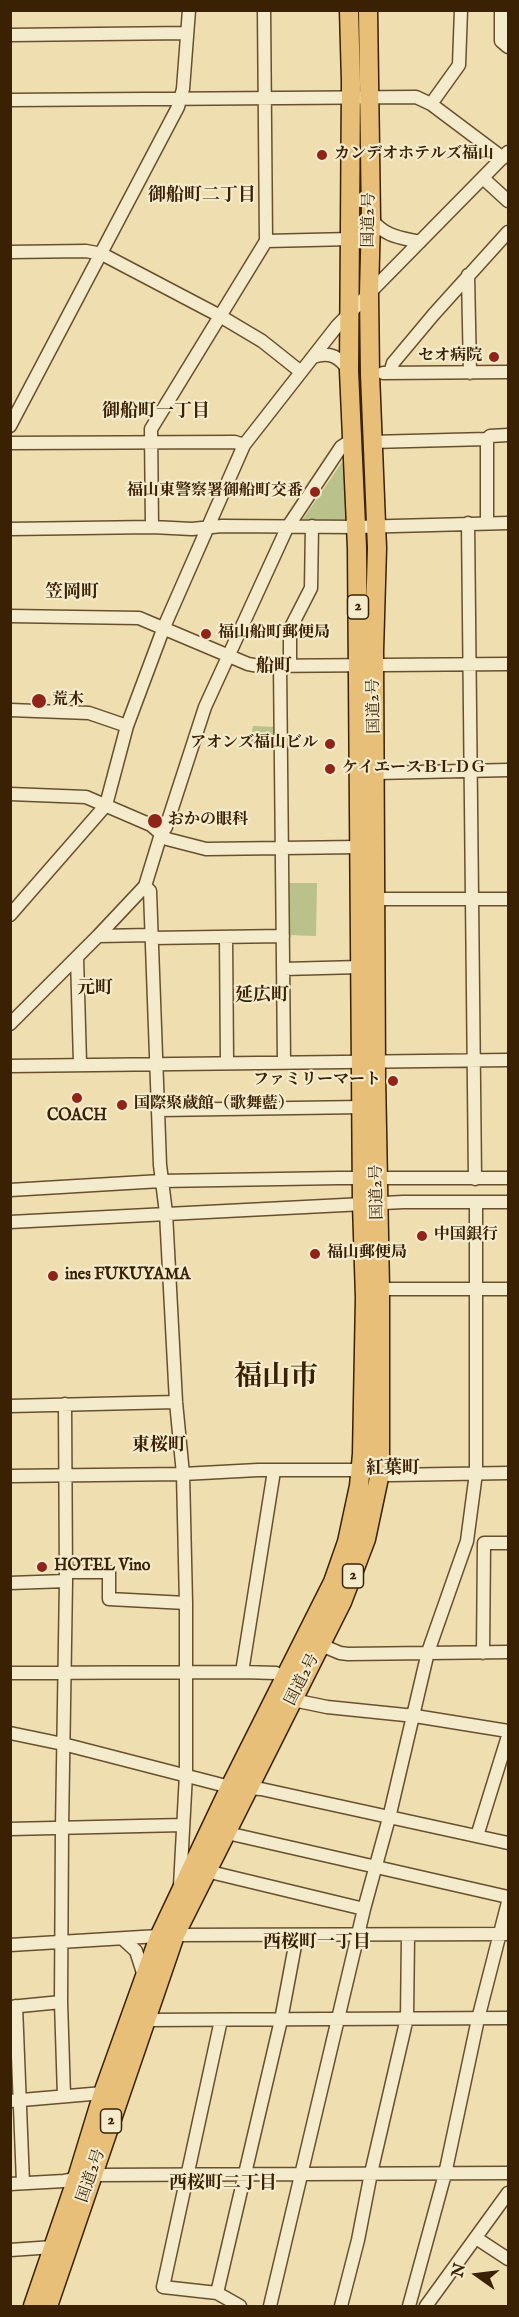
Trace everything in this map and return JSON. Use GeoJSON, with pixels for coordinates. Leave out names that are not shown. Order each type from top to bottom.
{"type":"FeatureCollection","features":[{"type":"Feature","properties":{"kind":"highway","name":"国道2号"},"geometry":{"type":"LineString","coordinates":[[350,10],[349,371],[376,503],[377,548],[358,665],[376,773],[368,899],[360,967],[368,1061],[362,1107],[370,1179]]}},
{"type":"Feature","properties":{"kind":"highway","name":"国道2号"},"geometry":{"type":"LineString","coordinates":[[33,2307],[52,2247],[84,2177],[146,2020],[179,1893],[337,1572],[354,1515],[361,1470],[370,1179],[368,899],[359,847],[356,527],[362,441],[370,374],[371,219],[368,10]]}},
{"type":"Feature","properties":{"kind":"highway","name":"国道2号"},"geometry":{"type":"LineString","coordinates":[[48,2307],[84,2177],[103,2093],[144,1977],[227,1833],[342,1602],[366,1539],[380,1473],[380,1289],[370,1204]]}},
{"type":"Feature","properties":{"kind":"street"},"geometry":{"type":"LineString","coordinates":[[10,426],[102,255],[182,98],[189,10]]}},
{"type":"Feature","properties":{"kind":"street"},"geometry":{"type":"LineString","coordinates":[[152,527],[151,429],[266,241],[264,10]]}},
{"type":"Feature","properties":{"kind":"street"},"geometry":{"type":"LineString","coordinates":[[431,104],[459,65],[460,10]]}},
{"type":"Feature","properties":{"kind":"street"},"geometry":{"type":"LineString","coordinates":[[501,10],[501,41],[508,47]]}},
{"type":"Feature","properties":{"kind":"street"},"geometry":{"type":"LineString","coordinates":[[10,35],[188,33]]}},
{"type":"Feature","properties":{"kind":"street"},"geometry":{"type":"LineString","coordinates":[[10,100],[416,97],[431,104],[506,155],[337,326],[244,445],[164,627],[128,726],[106,805],[10,915]]}},
{"type":"Feature","properties":{"kind":"street"},"geometry":{"type":"LineString","coordinates":[[484,179],[508,201]]}},
{"type":"Feature","properties":{"kind":"street"},"geometry":{"type":"LineString","coordinates":[[371,219],[380,230],[389,235],[420,242]]}},
{"type":"Feature","properties":{"kind":"street"},"geometry":{"type":"LineString","coordinates":[[390,373],[393,363],[508,232]]}},
{"type":"Feature","properties":{"kind":"street"},"geometry":{"type":"LineString","coordinates":[[266,241],[351,239]]}},
{"type":"Feature","properties":{"kind":"street"},"geometry":{"type":"LineString","coordinates":[[10,252],[86,251],[102,255],[220,316],[262,341],[301,372]]}},
{"type":"Feature","properties":{"kind":"street"},"geometry":{"type":"LineString","coordinates":[[468,275],[470,372]]}},
{"type":"Feature","properties":{"kind":"street"},"geometry":{"type":"LineString","coordinates":[[314,357],[326,354],[335,356],[344,363],[349,371]]}},
{"type":"Feature","properties":{"kind":"street"},"geometry":{"type":"LineString","coordinates":[[370,374],[508,372]]}},
{"type":"Feature","properties":{"kind":"street"},"geometry":{"type":"LineString","coordinates":[[10,1024],[145,886],[205,707],[287,528],[341,447],[362,441],[487,439],[490,436],[508,435]]}},
{"type":"Feature","properties":{"kind":"street"},"geometry":{"type":"LineString","coordinates":[[487,439],[487,523]]}},
{"type":"Feature","properties":{"kind":"street"},"geometry":{"type":"LineString","coordinates":[[10,443],[235,442],[244,445]]}},
{"type":"Feature","properties":{"kind":"street"},"geometry":{"type":"LineString","coordinates":[[468,523],[475,1179]]}},
{"type":"Feature","properties":{"kind":"street"},"geometry":{"type":"LineString","coordinates":[[10,529],[287,528],[508,523]]}},
{"type":"Feature","properties":{"kind":"street"},"geometry":{"type":"LineString","coordinates":[[284,1062],[282,848],[285,665],[290,629],[311,588],[312,526]]}},
{"type":"Feature","properties":{"kind":"street"},"geometry":{"type":"LineString","coordinates":[[10,616],[139,618],[248,664],[508,664]]}},
{"type":"Feature","properties":{"kind":"street"},"geometry":{"type":"LineString","coordinates":[[10,710],[89,712],[128,726]]}},
{"type":"Feature","properties":{"kind":"street"},"geometry":{"type":"LineString","coordinates":[[376,773],[508,770]]}},
{"type":"Feature","properties":{"kind":"street"},"geometry":{"type":"LineString","coordinates":[[10,794],[86,797],[164,831],[167,839],[206,849],[359,847]]}},
{"type":"Feature","properties":{"kind":"street"},"geometry":{"type":"LineString","coordinates":[[145,886],[150,891],[161,1181],[166,1213],[176,1402],[183,1474],[186,1774],[179,1893]]}},
{"type":"Feature","properties":{"kind":"street"},"geometry":{"type":"LineString","coordinates":[[368,899],[508,899]]}},
{"type":"Feature","properties":{"kind":"street"},"geometry":{"type":"LineString","coordinates":[[98,936],[283,936]]}},
{"type":"Feature","properties":{"kind":"street"},"geometry":{"type":"LineString","coordinates":[[226,937],[227,1063]]}},
{"type":"Feature","properties":{"kind":"street"},"geometry":{"type":"LineString","coordinates":[[77,957],[80,1064]]}},
{"type":"Feature","properties":{"kind":"street"},"geometry":{"type":"LineString","coordinates":[[283,969],[360,967]]}},
{"type":"Feature","properties":{"kind":"street"},"geometry":{"type":"LineString","coordinates":[[10,1066],[508,1060]]}},
{"type":"Feature","properties":{"kind":"street"},"geometry":{"type":"LineString","coordinates":[[158,1110],[362,1107]]}},
{"type":"Feature","properties":{"kind":"street"},"geometry":{"type":"LineString","coordinates":[[10,1190],[161,1181],[508,1178]]}},
{"type":"Feature","properties":{"kind":"street"},"geometry":{"type":"LineString","coordinates":[[270,2307],[364,1909],[415,1716],[428,1652],[467,1541],[476,1473],[476,1202]]}},
{"type":"Feature","properties":{"kind":"street"},"geometry":{"type":"LineString","coordinates":[[10,1222],[370,1204],[508,1202]]}},
{"type":"Feature","properties":{"kind":"street"},"geometry":{"type":"LineString","coordinates":[[380,1289],[508,1289]]}},
{"type":"Feature","properties":{"kind":"street"},"geometry":{"type":"LineString","coordinates":[[10,1406],[176,1402]]}},
{"type":"Feature","properties":{"kind":"street"},"geometry":{"type":"LineString","coordinates":[[64,2096],[61,2002],[66,1576],[65,1404]]}},
{"type":"Feature","properties":{"kind":"street"},"geometry":{"type":"LineString","coordinates":[[10,1476],[361,1470],[390,1475],[508,1473]]}},
{"type":"Feature","properties":{"kind":"street"},"geometry":{"type":"LineString","coordinates":[[242,1672],[274,1471]]}},
{"type":"Feature","properties":{"kind":"street"},"geometry":{"type":"LineString","coordinates":[[483,1653],[484,1543],[508,1543]]}},
{"type":"Feature","properties":{"kind":"street"},"geometry":{"type":"LineString","coordinates":[[10,1583],[109,1572],[109,1599],[186,1602]]}},
{"type":"Feature","properties":{"kind":"street"},"geometry":{"type":"LineString","coordinates":[[321,1645],[348,1654],[508,1652]]}},
{"type":"Feature","properties":{"kind":"street"},"geometry":{"type":"LineString","coordinates":[[10,1673],[242,1672],[276,1673],[286,1678]]}},
{"type":"Feature","properties":{"kind":"street"},"geometry":{"type":"LineString","coordinates":[[293,1700],[327,1707],[415,1716],[508,1731]]}},
{"type":"Feature","properties":{"kind":"street"},"geometry":{"type":"LineString","coordinates":[[10,1733],[186,1774],[230,1787],[248,1787],[508,1843]]}},
{"type":"Feature","properties":{"kind":"street"},"geometry":{"type":"LineString","coordinates":[[477,1836],[508,1736]]}},
{"type":"Feature","properties":{"kind":"street"},"geometry":{"type":"LineString","coordinates":[[10,1829],[183,1825]]}},
{"type":"Feature","properties":{"kind":"street"},"geometry":{"type":"LineString","coordinates":[[227,1833],[508,1898]]}},
{"type":"Feature","properties":{"kind":"street"},"geometry":{"type":"LineString","coordinates":[[206,1871],[364,1909]]}},
{"type":"Feature","properties":{"kind":"street"},"geometry":{"type":"LineString","coordinates":[[409,2307],[445,2174],[478,2019],[505,1934],[508,1902]]}},
{"type":"Feature","properties":{"kind":"street"},"geometry":{"type":"LineString","coordinates":[[10,1945],[167,1936],[505,1934]]}},
{"type":"Feature","properties":{"kind":"street"},"geometry":{"type":"LineString","coordinates":[[223,2299],[246,2173],[281,2020],[297,1935]]}},
{"type":"Feature","properties":{"kind":"street"},"geometry":{"type":"LineString","coordinates":[[341,2307],[408,2018],[408,1936]]}},
{"type":"Feature","properties":{"kind":"street"},"geometry":{"type":"LineString","coordinates":[[123,1939],[136,1951],[144,1977]]}},
{"type":"Feature","properties":{"kind":"street"},"geometry":{"type":"LineString","coordinates":[[61,2002],[13,2006],[17,2183],[84,2177],[189,2174],[508,2173]]}},
{"type":"Feature","properties":{"kind":"street"},"geometry":{"type":"LineString","coordinates":[[146,2020],[508,2018]]}},
{"type":"Feature","properties":{"kind":"street"},"geometry":{"type":"LineString","coordinates":[[221,2020],[163,2287],[223,2299],[240,2307]]}},
{"type":"Feature","properties":{"kind":"street"},"geometry":{"type":"LineString","coordinates":[[15,2100],[103,2093]]}},
{"type":"Feature","properties":{"kind":"street"},"geometry":{"type":"LineString","coordinates":[[426,2307],[508,2193]]}},
{"type":"Feature","properties":{"kind":"street"},"geometry":{"type":"LineString","coordinates":[[476,2238],[508,2259]]}},
{"type":"Feature","properties":{"kind":"street"},"geometry":{"type":"LineString","coordinates":[[10,2250],[52,2247]]}},
{"type":"Feature","properties":{"kind":"green space"},"geometry":{"type":"Polygon","coordinates":[[[349,452],[349,521],[303,519],[349,452]]]}},
{"type":"Feature","properties":{"kind":"green space"},"geometry":{"type":"Polygon","coordinates":[[[253,726],[277,727],[278,742],[249,744],[253,726]]]}},
{"type":"Feature","properties":{"kind":"green space"},"geometry":{"type":"Polygon","coordinates":[[[289,883],[317,883],[316,936],[288,935],[289,883]]]}},
{"type":"Feature","properties":{"kind":"place","name":"カンデオホテルズ福山"},"geometry":{"type":"Point","coordinates":[322,155]}},
{"type":"Feature","properties":{"kind":"place","name":"セオ病院"},"geometry":{"type":"Point","coordinates":[494,357]}},
{"type":"Feature","properties":{"kind":"place","name":"福山東警察署御船町交番"},"geometry":{"type":"Point","coordinates":[315,492]}},
{"type":"Feature","properties":{"kind":"place","name":"福山船町郵便局"},"geometry":{"type":"Point","coordinates":[206,634]}},
{"type":"Feature","properties":{"kind":"place","name":"荒木"},"geometry":{"type":"Point","coordinates":[39,701]}},
{"type":"Feature","properties":{"kind":"place","name":"アオンズ福山ビル"},"geometry":{"type":"Point","coordinates":[330,744]}},
{"type":"Feature","properties":{"kind":"place","name":"ケイエースＢＬＤＧ"},"geometry":{"type":"Point","coordinates":[330,769]}},
{"type":"Feature","properties":{"kind":"place","name":"おかの眼科"},"geometry":{"type":"Point","coordinates":[155,821]}},
{"type":"Feature","properties":{"kind":"place","name":"ファミリーマート"},"geometry":{"type":"Point","coordinates":[393,1081]}},
{"type":"Feature","properties":{"kind":"place","name":"COACH"},"geometry":{"type":"Point","coordinates":[77,1098]}},
{"type":"Feature","properties":{"kind":"place","name":"国際聚蔵館（歌舞藍）"},"geometry":{"type":"Point","coordinates":[122,1105]}},
{"type":"Feature","properties":{"kind":"place","name":"中国銀行"},"geometry":{"type":"Point","coordinates":[422,1236]}},
{"type":"Feature","properties":{"kind":"place","name":"福山郵便局"},"geometry":{"type":"Point","coordinates":[315,1254]}},
{"type":"Feature","properties":{"kind":"place","name":"ines FUKUYAMA"},"geometry":{"type":"Point","coordinates":[53,1276]}},
{"type":"Feature","properties":{"kind":"place","name":"HOTEL Vino"},"geometry":{"type":"Point","coordinates":[42,1567]}},
{"type":"Feature","properties":{"kind":"district","name":"御船町二丁目"},"geometry":{"type":"Point","coordinates":[202,196]}},
{"type":"Feature","properties":{"kind":"district","name":"御船町一丁目"},"geometry":{"type":"Point","coordinates":[156,412]}},
{"type":"Feature","properties":{"kind":"district","name":"笠岡町"},"geometry":{"type":"Point","coordinates":[72,593]}},
{"type":"Feature","properties":{"kind":"district","name":"船町"},"geometry":{"type":"Point","coordinates":[274,667]}},
{"type":"Feature","properties":{"kind":"district","name":"元町"},"geometry":{"type":"Point","coordinates":[95,989]}},
{"type":"Feature","properties":{"kind":"district","name":"延広町"},"geometry":{"type":"Point","coordinates":[262,996]}},
{"type":"Feature","properties":{"kind":"district","name":"福山市"},"geometry":{"type":"Point","coordinates":[276,1379]}},
{"type":"Feature","properties":{"kind":"district","name":"東桜町"},"geometry":{"type":"Point","coordinates":[159,1446]}},
{"type":"Feature","properties":{"kind":"district","name":"紅葉町"},"geometry":{"type":"Point","coordinates":[393,1469]}},
{"type":"Feature","properties":{"kind":"district","name":"西桜町一丁目"},"geometry":{"type":"Point","coordinates":[317,1943]}},
{"type":"Feature","properties":{"kind":"district","name":"西桜町二丁目"},"geometry":{"type":"Point","coordinates":[223,2184]}}]}
